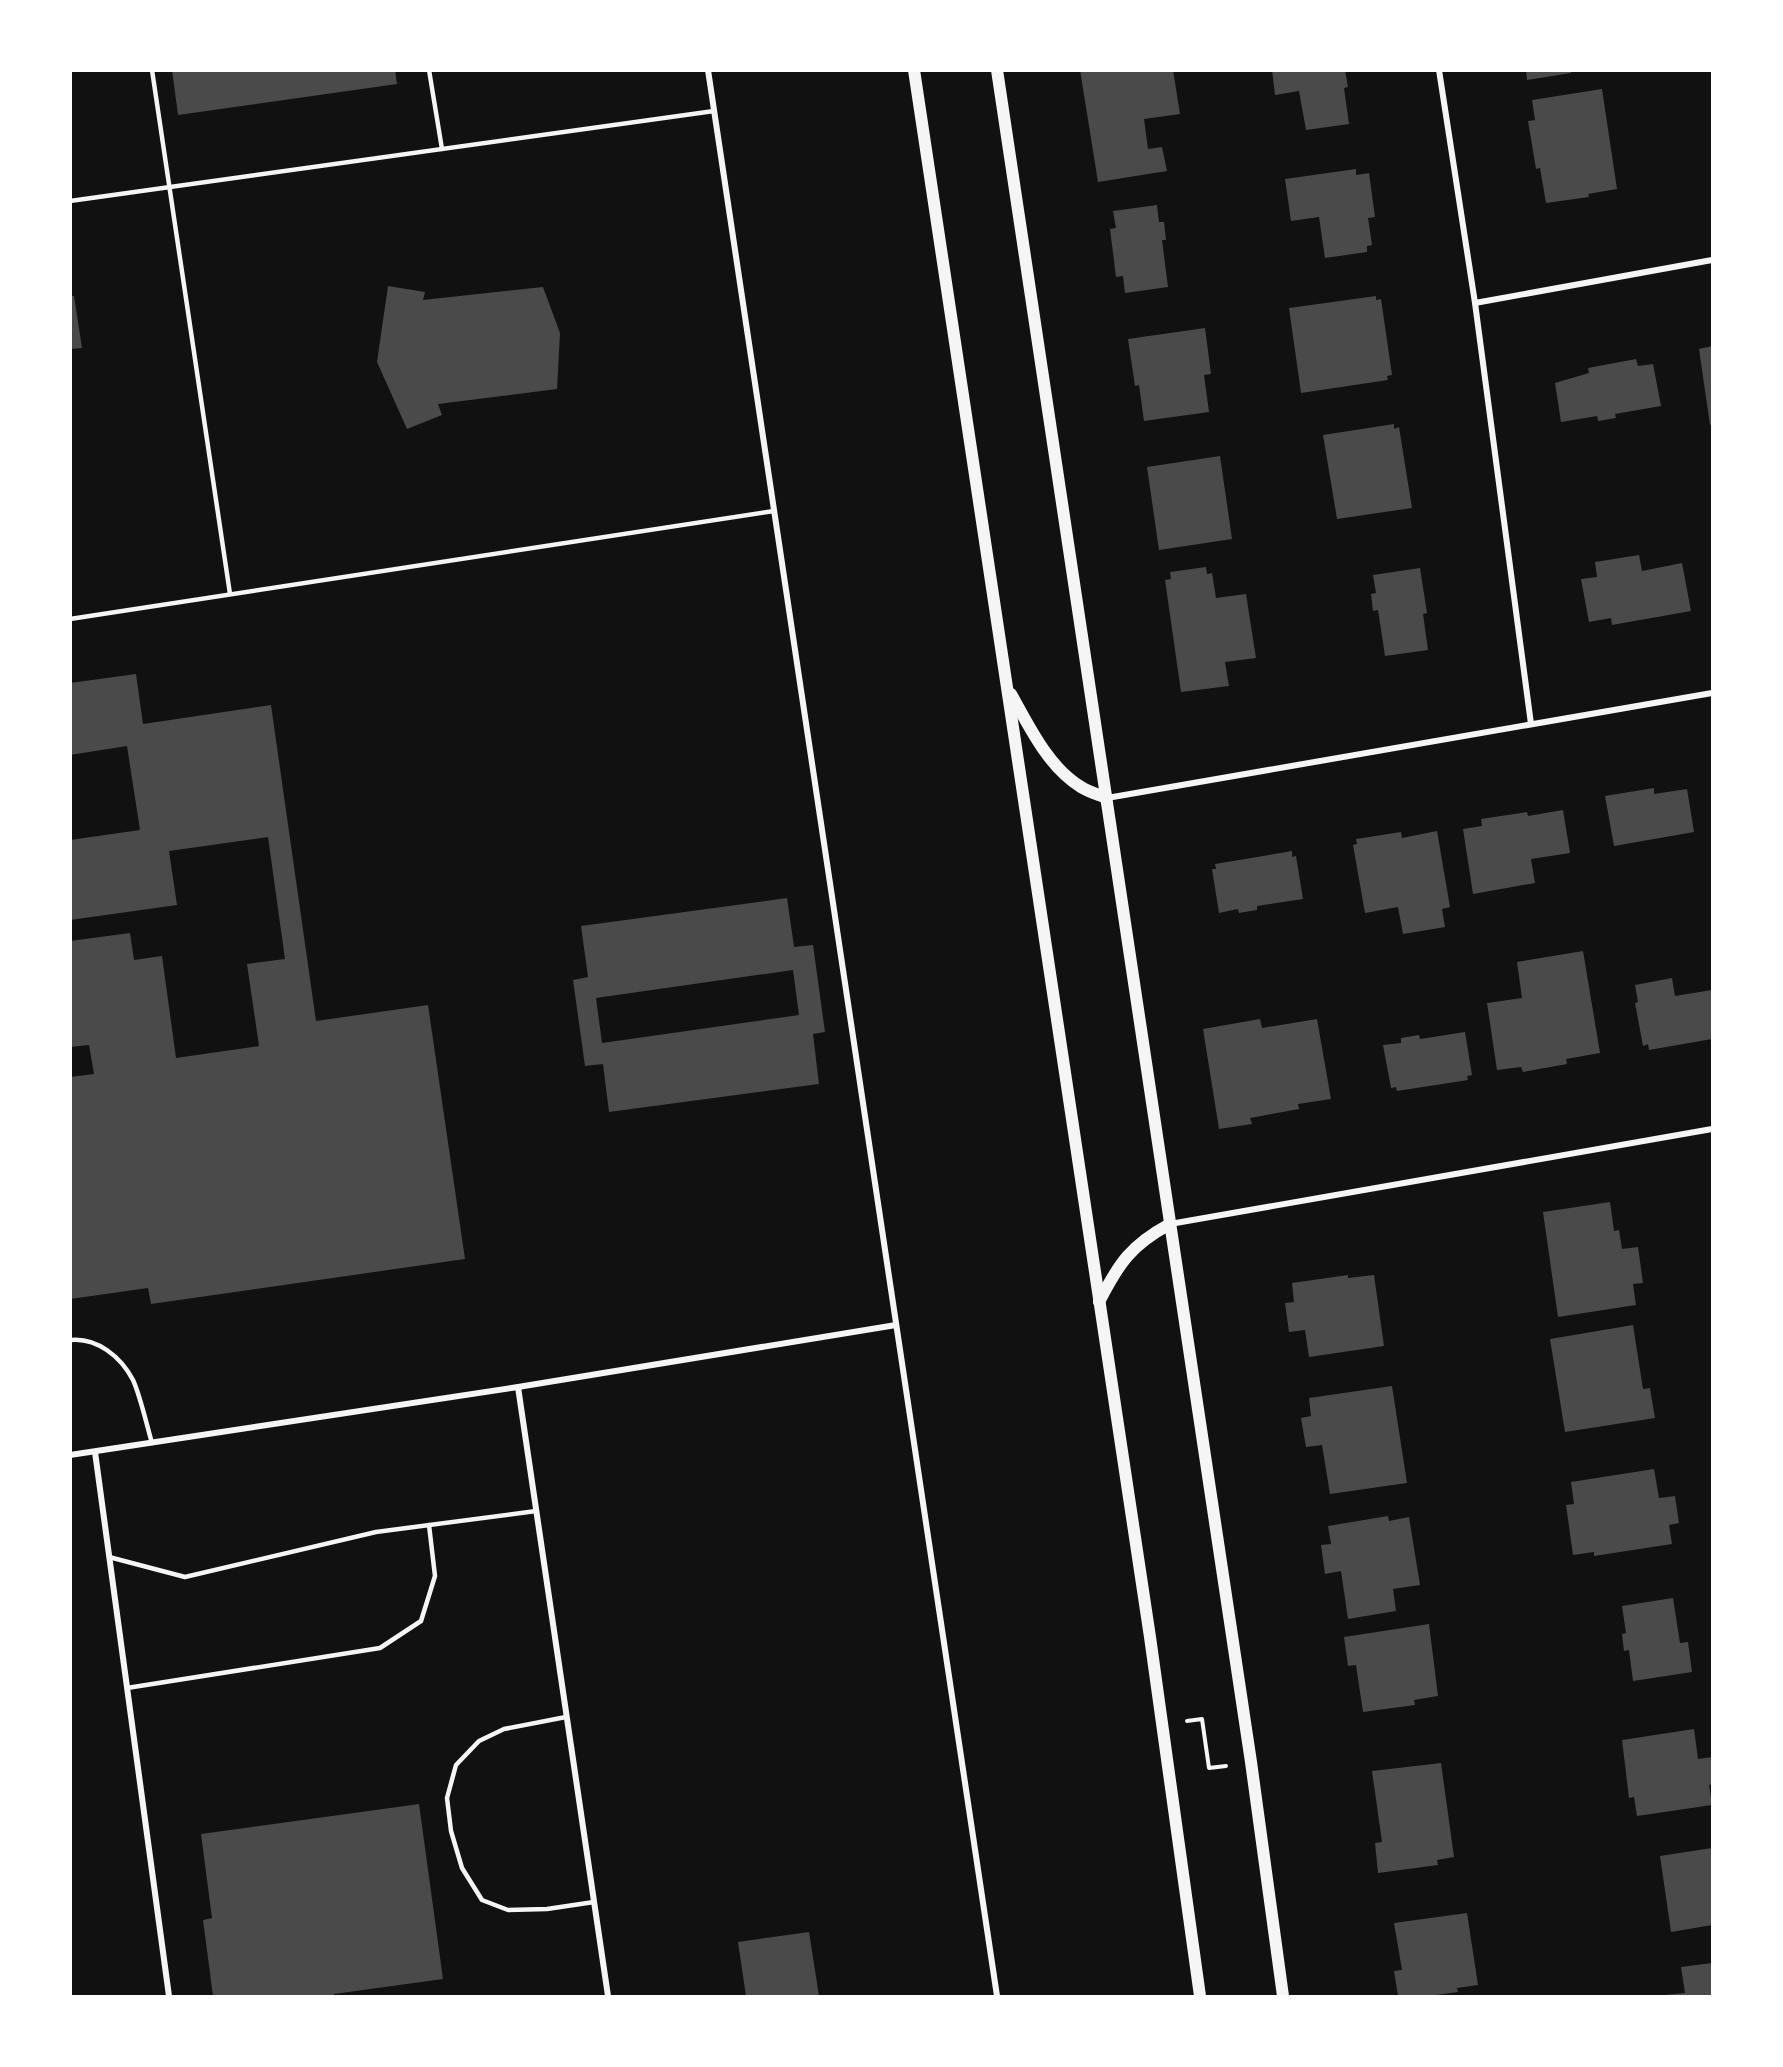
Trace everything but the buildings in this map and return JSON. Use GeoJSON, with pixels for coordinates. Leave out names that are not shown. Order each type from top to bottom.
{"type":"FeatureCollection","features":[{"type":"Feature","properties":{"kind":"main road"},"geometry":{"type":"LineString","coordinates":[[914,70],[1150,1637],[1200,1996]]}},
{"type":"Feature","properties":{"kind":"main road"},"geometry":{"type":"LineString","coordinates":[[997,70],[1253,1773],[1283,1996]]}},
{"type":"Feature","properties":{"kind":"main road"},"geometry":{"type":"LineString","coordinates":[[1007,687],[1039,744],[1061,770],[1081,787],[1107,798]]}},
{"type":"Feature","properties":{"kind":"main road"},"geometry":{"type":"LineString","coordinates":[[1099,1302],[1114,1272],[1130,1251],[1150,1235],[1170,1224]]}},
{"type":"Feature","properties":{"kind":"street"},"geometry":{"type":"LineString","coordinates":[[708,70],[997,1996]]}},
{"type":"Feature","properties":{"kind":"street"},"geometry":{"type":"LineString","coordinates":[[1439,70],[1475,303],[1531,724]]}},
{"type":"Feature","properties":{"kind":"street"},"geometry":{"type":"LineString","coordinates":[[1475,303],[1713,260]]}},
{"type":"Feature","properties":{"kind":"street"},"geometry":{"type":"LineString","coordinates":[[1107,798],[1713,693]]}},
{"type":"Feature","properties":{"kind":"street"},"geometry":{"type":"LineString","coordinates":[[1170,1224],[1713,1129]]}},
{"type":"Feature","properties":{"kind":"street"},"geometry":{"type":"LineString","coordinates":[[70,1455],[518,1387],[896,1325]]}},
{"type":"Feature","properties":{"kind":"street"},"geometry":{"type":"LineString","coordinates":[[518,1387],[608,1996]]}},
{"type":"Feature","properties":{"kind":"street"},"geometry":{"type":"LineString","coordinates":[[95,1452],[169,1996]]}},
{"type":"Feature","properties":{"kind":"lane"},"geometry":{"type":"LineString","coordinates":[[152,70],[230,594]]}},
{"type":"Feature","properties":{"kind":"lane"},"geometry":{"type":"LineString","coordinates":[[429,70],[442,149]]}},
{"type":"Feature","properties":{"kind":"lane"},"geometry":{"type":"LineString","coordinates":[[70,201],[714,111]]}},
{"type":"Feature","properties":{"kind":"lane"},"geometry":{"type":"LineString","coordinates":[[70,619],[774,511]]}},
{"type":"Feature","properties":{"kind":"lane"},"geometry":{"type":"LineString","coordinates":[[70,1341],[82,1339],[110,1350],[133,1381],[152,1443]]}},
{"type":"Feature","properties":{"kind":"lane"},"geometry":{"type":"LineString","coordinates":[[109,1557],[185,1577],[376,1532],[536,1511]]}},
{"type":"Feature","properties":{"kind":"lane"},"geometry":{"type":"LineString","coordinates":[[127,1688],[380,1648],[421,1621],[435,1576],[429,1525]]}},
{"type":"Feature","properties":{"kind":"lane"},"geometry":{"type":"LineString","coordinates":[[566,1717],[504,1728],[478,1741],[456,1765],[447,1798],[452,1831],[462,1868],[482,1900],[508,1910],[547,1909],[594,1902]]}},
{"type":"Feature","properties":{"kind":"path"},"geometry":{"type":"LineString","coordinates":[[1184,1721],[1202,1719],[1209,1768],[1230,1765]]}}]}
